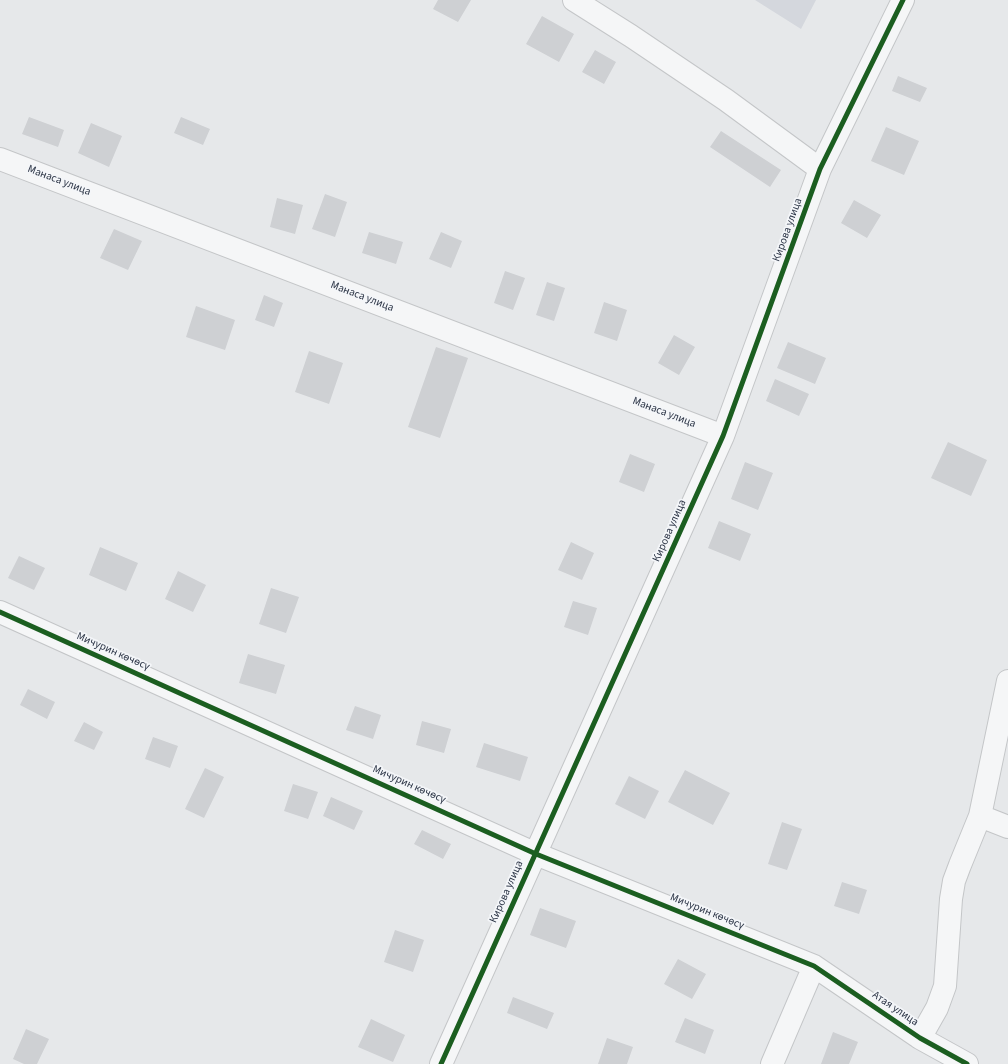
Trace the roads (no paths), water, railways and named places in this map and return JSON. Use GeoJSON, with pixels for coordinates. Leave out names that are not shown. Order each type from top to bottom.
{"type":"FeatureCollection","features":[{"type":"Feature","properties":{"kind":"street"},"geometry":{"type":"LineString","coordinates":[[574,0],[631,36],[726,100],[820,169]]}},
{"type":"Feature","properties":{"kind":"street","name":"Кирова улица"},"geometry":{"type":"LineString","coordinates":[[441,1064],[724,436],[820,169],[903,0]]}},
{"type":"Feature","properties":{"kind":"street","name":"Манаса улица"},"geometry":{"type":"LineString","coordinates":[[0,159],[724,436]]}},
{"type":"Feature","properties":{"kind":"street","name":"Мичурин көчөсү"},"geometry":{"type":"LineString","coordinates":[[0,612],[536,854],[814,966]]}},
{"type":"Feature","properties":{"kind":"street","name":"Атая улица"},"geometry":{"type":"LineString","coordinates":[[920,1038],[937,1008],[945,986],[954,881],[980,816],[1008,681]]}},
{"type":"Feature","properties":{"kind":"street"},"geometry":{"type":"LineString","coordinates":[[980,816],[1008,827]]}},
{"type":"Feature","properties":{"kind":"street"},"geometry":{"type":"LineString","coordinates":[[772,1064],[814,966]]}},
{"type":"Feature","properties":{"kind":"street","name":"Атая улица"},"geometry":{"type":"LineString","coordinates":[[814,966],[920,1038],[967,1064]]}}]}
